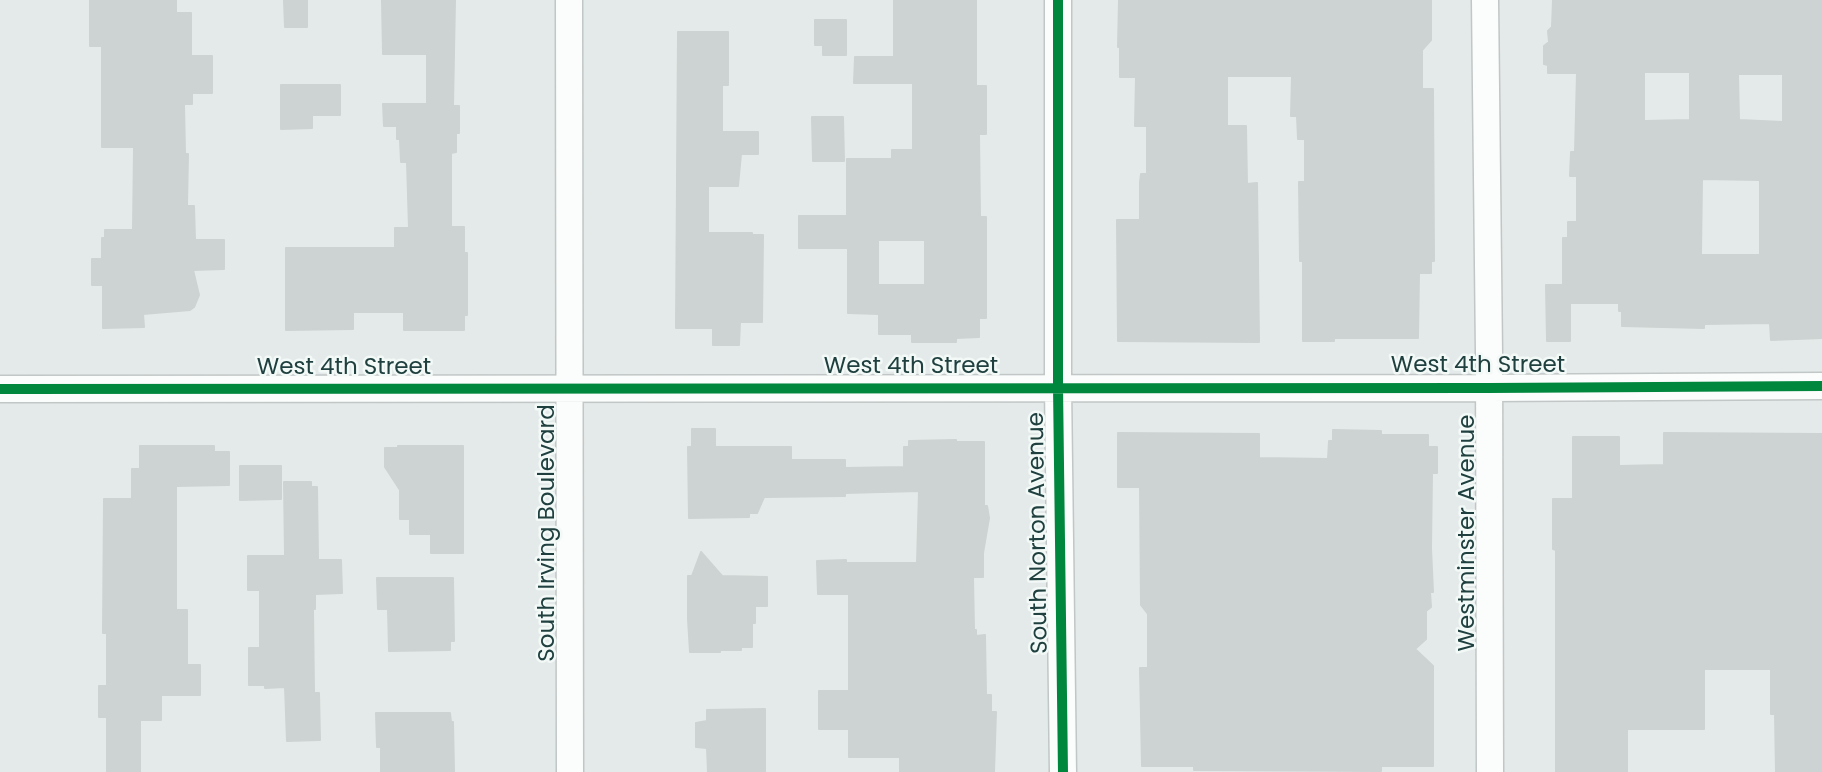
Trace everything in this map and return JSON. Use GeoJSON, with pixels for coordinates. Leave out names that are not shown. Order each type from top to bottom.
{"type":"FeatureCollection","features":[{"type":"Feature","properties":{"kind":"street","name":"South Irving Boulevard"},"geometry":{"type":"LineString","coordinates":[[569,0],[570,772]]}},
{"type":"Feature","properties":{"kind":"street","name":"South Norton Avenue"},"geometry":{"type":"LineString","coordinates":[[1058,0],[1058,387],[1063,772]]}},
{"type":"Feature","properties":{"kind":"street","name":"Westminster Avenue"},"geometry":{"type":"LineString","coordinates":[[1485,0],[1490,772]]}},
{"type":"Feature","properties":{"kind":"street","name":"West 4th Street"},"geometry":{"type":"LineString","coordinates":[[0,389],[1822,386]]}},
{"type":"Feature","properties":{"kind":"building"},"geometry":{"type":"Polygon","coordinates":[[[90,0],[176,0],[176,13],[191,13],[191,56],[212,56],[212,93],[192,93],[192,104],[184,104],[185,154],[188,154],[187,206],[194,206],[195,240],[224,240],[224,269],[193,270],[199,295],[194,307],[190,310],[143,314],[144,327],[103,328],[103,285],[92,285],[92,259],[102,259],[102,238],[105,238],[105,230],[133,230],[134,147],[102,147],[102,46],[90,46],[90,0]]]}},
{"type":"Feature","properties":{"kind":"building"},"geometry":{"type":"Polygon","coordinates":[[[284,0],[307,0],[307,27],[285,27],[284,0]]]}},
{"type":"Feature","properties":{"kind":"building"},"geometry":{"type":"Polygon","coordinates":[[[382,0],[455,0],[453,106],[459,106],[459,133],[456,133],[456,152],[451,153],[451,227],[464,227],[464,253],[467,253],[467,315],[464,315],[464,330],[404,330],[404,312],[353,312],[353,329],[286,330],[286,248],[395,248],[395,228],[409,228],[407,162],[401,162],[397,126],[384,126],[383,104],[427,104],[427,54],[383,54],[382,0]]]}},
{"type":"Feature","properties":{"kind":"building"},"geometry":{"type":"Polygon","coordinates":[[[894,0],[976,0],[976,86],[986,86],[986,134],[979,134],[980,217],[986,217],[986,318],[979,318],[979,337],[956,338],[956,342],[912,342],[912,334],[879,334],[879,314],[848,313],[848,248],[799,248],[799,216],[847,216],[847,159],[892,159],[892,150],[913,150],[913,83],[854,83],[855,57],[894,57],[894,0]],[[878,240],[878,285],[925,285],[925,240],[878,240]]]}},
{"type":"Feature","properties":{"kind":"building"},"geometry":{"type":"Polygon","coordinates":[[[1119,0],[1431,0],[1431,40],[1422,50],[1422,89],[1433,89],[1434,261],[1431,261],[1431,273],[1419,273],[1418,338],[1334,338],[1334,341],[1303,341],[1299,182],[1305,182],[1305,139],[1298,139],[1297,116],[1291,116],[1292,76],[1227,76],[1227,126],[1246,126],[1247,184],[1257,183],[1259,342],[1118,341],[1117,220],[1140,220],[1141,174],[1147,174],[1147,126],[1135,126],[1136,77],[1120,77],[1119,0]]]}},
{"type":"Feature","properties":{"kind":"building"},"geometry":{"type":"Polygon","coordinates":[[[1553,0],[1822,0],[1822,338],[1771,340],[1770,323],[1704,324],[1704,328],[1622,326],[1619,303],[1570,303],[1570,341],[1547,341],[1546,285],[1563,285],[1563,238],[1568,238],[1568,222],[1577,222],[1577,176],[1570,176],[1571,152],[1575,152],[1577,73],[1548,73],[1548,65],[1544,64],[1544,46],[1549,42],[1548,31],[1552,27],[1553,0]],[[1644,72],[1644,121],[1690,120],[1690,72],[1644,72]],[[1738,74],[1739,120],[1783,122],[1783,74],[1738,74]],[[1702,179],[1701,255],[1760,255],[1760,180],[1702,179]]]}},
{"type":"Feature","properties":{"kind":"building"},"geometry":{"type":"Polygon","coordinates":[[[815,20],[846,20],[846,55],[823,55],[823,45],[815,45],[815,20]]]}},
{"type":"Feature","properties":{"kind":"building"},"geometry":{"type":"Polygon","coordinates":[[[678,32],[728,32],[728,85],[722,85],[722,132],[758,132],[758,154],[741,154],[738,186],[708,186],[708,233],[763,235],[762,322],[740,322],[739,345],[713,345],[713,328],[676,328],[678,32]]]}},
{"type":"Feature","properties":{"kind":"building"},"geometry":{"type":"Polygon","coordinates":[[[281,85],[340,85],[340,115],[312,115],[312,128],[281,129],[281,85]]]}},
{"type":"Feature","properties":{"kind":"building"},"geometry":{"type":"Polygon","coordinates":[[[812,117],[843,117],[844,161],[813,161],[812,117]]]}},
{"type":"Feature","properties":{"kind":"building"},"geometry":{"type":"Polygon","coordinates":[[[692,429],[715,429],[715,447],[791,447],[791,460],[845,460],[845,468],[904,467],[904,447],[909,447],[909,441],[984,442],[984,506],[987,506],[989,518],[983,553],[983,577],[973,577],[974,630],[976,636],[985,635],[986,695],[991,695],[991,712],[996,712],[994,772],[900,772],[900,757],[849,757],[849,729],[819,729],[819,691],[849,691],[849,594],[818,594],[817,561],[917,563],[919,491],[845,493],[845,496],[764,497],[757,513],[749,513],[749,517],[689,518],[688,447],[692,447],[692,429]]]}},
{"type":"Feature","properties":{"kind":"building"},"geometry":{"type":"Polygon","coordinates":[[[1333,430],[1381,431],[1381,435],[1428,435],[1428,447],[1437,447],[1437,473],[1432,473],[1433,592],[1430,592],[1431,607],[1426,611],[1426,639],[1415,649],[1433,666],[1433,766],[1381,766],[1381,771],[1194,770],[1194,766],[1142,766],[1140,668],[1148,668],[1148,614],[1141,605],[1140,487],[1118,487],[1118,433],[1259,434],[1259,458],[1328,459],[1333,430]]]}},
{"type":"Feature","properties":{"kind":"building"},"geometry":{"type":"Polygon","coordinates":[[[1664,433],[1822,434],[1822,772],[1776,772],[1775,714],[1771,714],[1771,669],[1704,669],[1704,729],[1627,729],[1627,772],[1556,772],[1556,550],[1553,549],[1553,499],[1573,499],[1573,437],[1619,437],[1619,466],[1664,465],[1664,433]]]}},
{"type":"Feature","properties":{"kind":"building"},"geometry":{"type":"Polygon","coordinates":[[[140,446],[214,446],[214,452],[229,452],[229,485],[176,486],[176,610],[187,610],[187,665],[200,665],[200,695],[161,695],[161,720],[140,720],[140,772],[107,772],[107,717],[99,717],[99,686],[107,686],[107,633],[103,633],[104,499],[132,499],[132,469],[140,469],[140,446]]]}},
{"type":"Feature","properties":{"kind":"building"},"geometry":{"type":"Polygon","coordinates":[[[463,446],[463,553],[431,553],[431,534],[410,534],[410,519],[400,519],[400,490],[385,467],[385,448],[463,446]]]}},
{"type":"Feature","properties":{"kind":"building"},"geometry":{"type":"Polygon","coordinates":[[[240,466],[281,466],[281,499],[240,500],[240,466]]]}},
{"type":"Feature","properties":{"kind":"building"},"geometry":{"type":"Polygon","coordinates":[[[284,482],[311,482],[311,487],[317,487],[318,560],[341,560],[342,593],[315,594],[313,609],[314,693],[319,693],[320,740],[287,741],[285,687],[265,688],[265,685],[249,685],[249,648],[260,648],[260,590],[248,590],[248,556],[285,556],[284,482]]]}},
{"type":"Feature","properties":{"kind":"building"},"geometry":{"type":"Polygon","coordinates":[[[701,552],[722,576],[767,577],[767,606],[755,606],[752,647],[720,652],[690,652],[688,576],[692,576],[701,552]]]}},
{"type":"Feature","properties":{"kind":"building"},"geometry":{"type":"Polygon","coordinates":[[[377,578],[453,578],[454,641],[450,641],[450,650],[389,651],[388,609],[378,609],[377,578]]]}},
{"type":"Feature","properties":{"kind":"building"},"geometry":{"type":"Polygon","coordinates":[[[765,709],[765,772],[708,772],[707,748],[696,747],[696,723],[707,721],[707,710],[765,709]]]}},
{"type":"Feature","properties":{"kind":"building"},"geometry":{"type":"Polygon","coordinates":[[[376,713],[450,713],[453,722],[454,772],[381,772],[381,747],[377,747],[376,713]]]}},
{"type":"Feature","properties":{"kind":"cycle path"},"geometry":{"type":"LineString","coordinates":[[1058,0],[1058,387],[1063,772]]}},
{"type":"Feature","properties":{"kind":"cycle path"},"geometry":{"type":"LineString","coordinates":[[0,389],[1822,386]]}}]}
